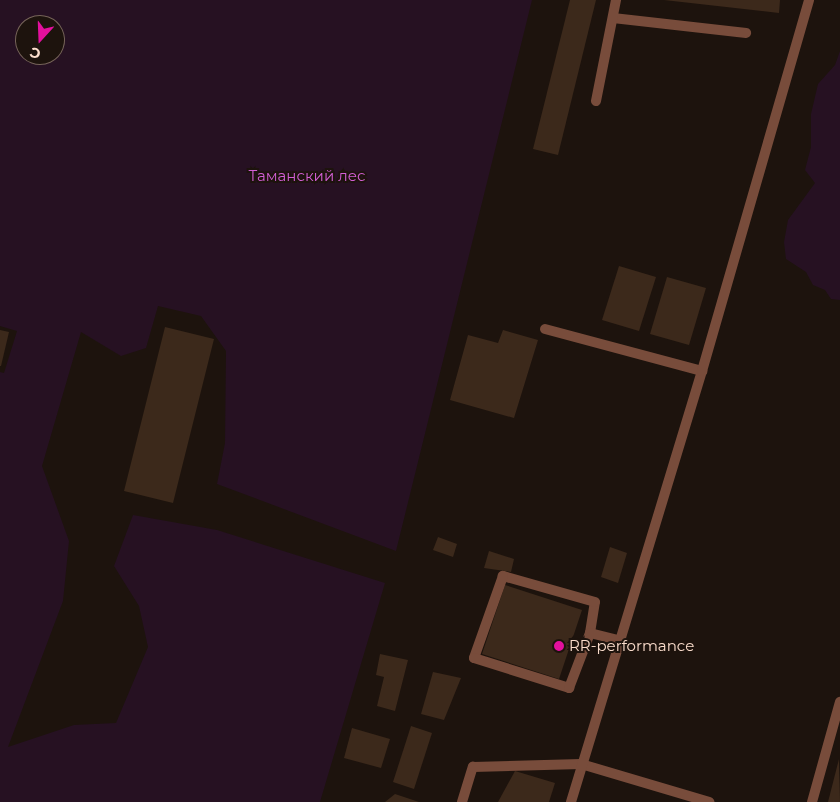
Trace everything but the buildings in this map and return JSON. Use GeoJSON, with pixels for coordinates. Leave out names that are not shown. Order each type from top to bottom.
{"type":"FeatureCollection","features":[{"type":"Feature","properties":{"kind":"street"},"geometry":{"type":"LineString","coordinates":[[596,101],[616,0]]}},
{"type":"Feature","properties":{"kind":"street"},"geometry":{"type":"LineString","coordinates":[[570,802],[702,371],[809,0]]}},
{"type":"Feature","properties":{"kind":"street"},"geometry":{"type":"LineString","coordinates":[[613,18],[746,33]]}},
{"type":"Feature","properties":{"kind":"street"},"geometry":{"type":"LineString","coordinates":[[545,329],[702,371]]}},
{"type":"Feature","properties":{"kind":"street"},"geometry":{"type":"LineString","coordinates":[[503,576],[595,602],[590,634],[569,688],[474,658],[503,576]]}},
{"type":"Feature","properties":{"kind":"street"},"geometry":{"type":"LineString","coordinates":[[590,634],[619,640]]}},
{"type":"Feature","properties":{"kind":"street"},"geometry":{"type":"LineString","coordinates":[[812,802],[840,702]]}},
{"type":"Feature","properties":{"kind":"street"},"geometry":{"type":"LineString","coordinates":[[462,802],[473,767],[581,764],[709,802]]}},
{"type":"Feature","properties":{"kind":"green space","name":"Таманский лес"},"geometry":{"type":"Polygon","coordinates":[[[0,0],[532,0],[396,551],[217,484],[225,443],[226,351],[201,316],[158,306],[146,348],[121,356],[81,332],[42,466],[69,541],[63,601],[8,747],[74,725],[116,723],[148,647],[139,606],[114,566],[133,515],[217,530],[385,583],[320,802],[0,802],[0,372],[4,373],[17,331],[0,326],[0,0]]]}},
{"type":"Feature","properties":{"kind":"green space"},"geometry":{"type":"Polygon","coordinates":[[[840,51],[840,300],[831,299],[825,290],[813,285],[806,272],[786,259],[784,242],[788,220],[815,183],[805,170],[811,147],[811,114],[818,84],[835,65],[840,51]]]}},
{"type":"Feature","properties":{"kind":"place","name":"RR-performance"},"geometry":{"type":"Point","coordinates":[559,646]}}]}
